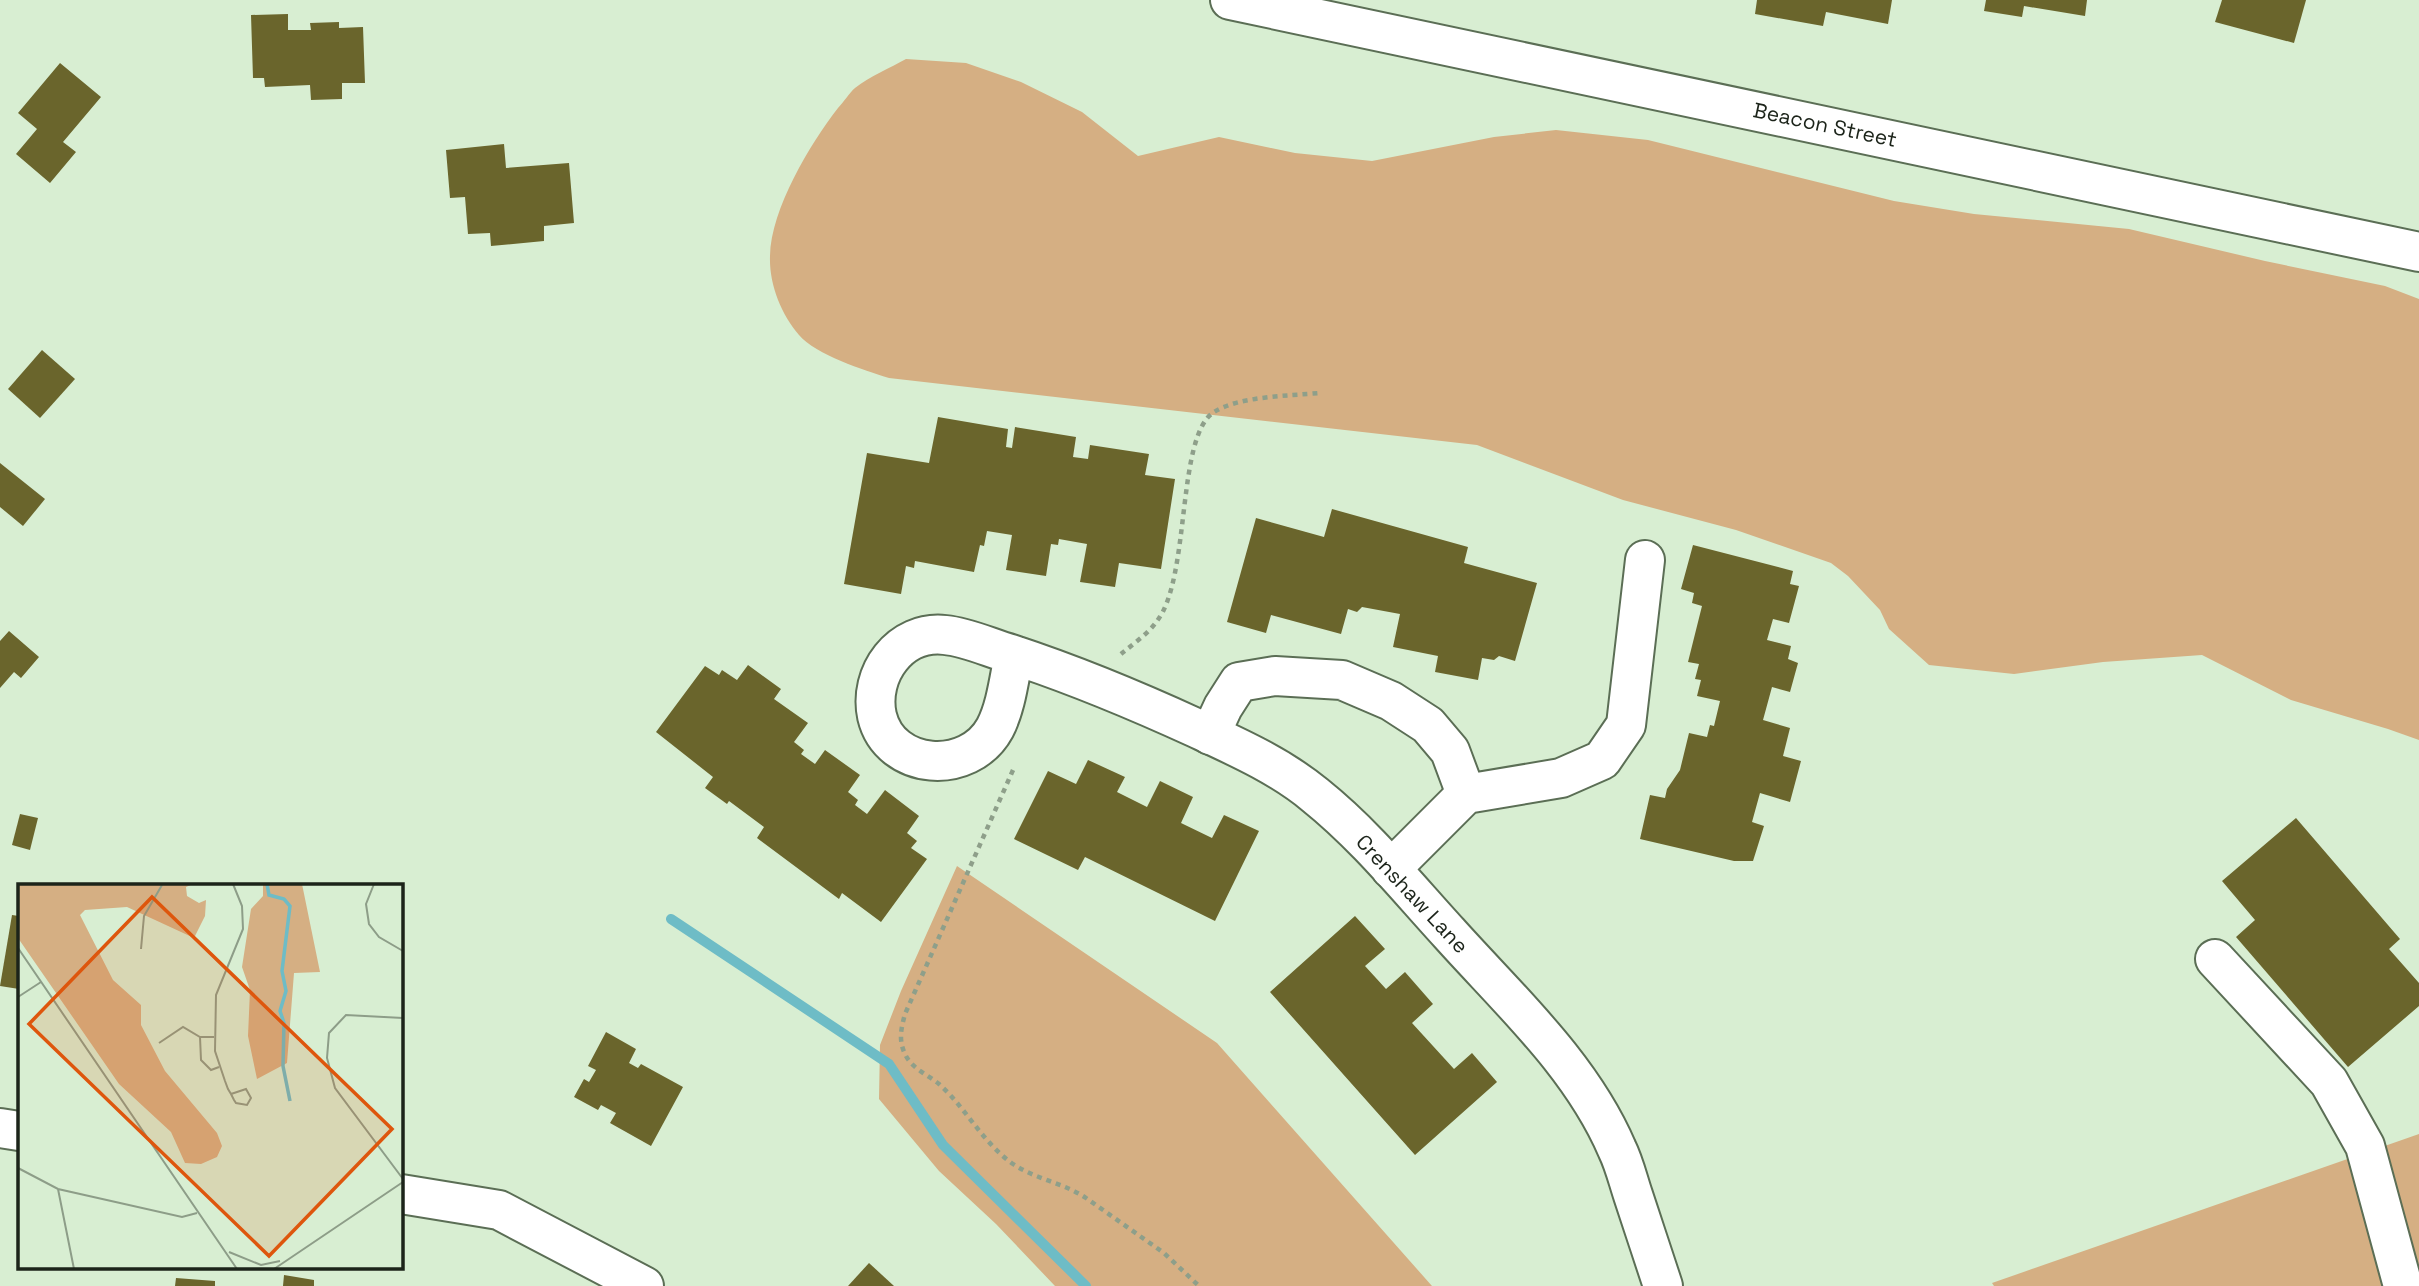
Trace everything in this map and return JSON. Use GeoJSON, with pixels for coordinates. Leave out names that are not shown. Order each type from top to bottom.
{"type":"FeatureCollection","features":[{"type":"Feature","properties":{"kind":"street","name":"Beacon Street"},"geometry":{"type":"LineString","coordinates":[[1230,0],[2419,252]]}},
{"type":"Feature","properties":{"kind":"street"},"geometry":{"type":"LineString","coordinates":[[1391,869],[1466,794],[1562,778],[1602,760],[1626,724],[1645,560]]}},
{"type":"Feature","properties":{"kind":"street","name":"Crenshaw Lane"},"geometry":{"type":"LineString","coordinates":[[1014,655],[1114,690],[1283,771],[1315,794],[1391,869],[1545,1039],[1589,1096],[1618,1149],[1663,1286]]}},
{"type":"Feature","properties":{"kind":"street"},"geometry":{"type":"LineString","coordinates":[[1210,735],[1239,682],[1275,676],[1342,680],[1391,701],[1427,725],[1450,751],[1466,794]]}},
{"type":"Feature","properties":{"kind":"street"},"geometry":{"type":"LineString","coordinates":[[2215,959],[2329,1082],[2365,1146],[2403,1286]]}},
{"type":"Feature","properties":{"kind":"street"},"geometry":{"type":"LineString","coordinates":[[0,1128],[18,1131]]}},
{"type":"Feature","properties":{"kind":"street"},"geometry":{"type":"LineString","coordinates":[[402,1194],[499,1210],[644,1286]]}},
{"type":"Feature","properties":{"kind":"path"},"geometry":{"type":"LineString","coordinates":[[1084,680],[1113,660],[1158,621],[1167,601],[1179,554],[1190,469],[1200,425],[1212,413],[1222,408],[1250,401],[1319,393]]}},
{"type":"Feature","properties":{"kind":"path"},"geometry":{"type":"LineString","coordinates":[[1018,758],[905,1014],[900,1035],[905,1054],[915,1066],[943,1088],[972,1124],[1011,1163],[1076,1191],[1164,1253],[1199,1286]]}},
{"type":"Feature","properties":{"kind":"shaded area"},"geometry":{"type":"Polygon","coordinates":[[[906,59],[966,63],[1021,82],[1082,112],[1138,156],[1219,137],[1295,153],[1372,161],[1494,137],[1556,130],[1648,140],[1894,201],[1974,214],[2129,229],[2385,286],[2419,299],[2419,740],[2291,700],[2202,655],[2103,662],[2014,674],[1929,665],[1889,629],[1880,610],[1848,576],[1831,563],[1736,530],[1623,500],[1477,445],[889,378],[841,361],[807,342],[787,318],[777,298],[770,267],[772,238],[785,198],[804,158],[838,108],[861,84],[906,59]]]}},
{"type":"Feature","properties":{"kind":"shaded area"},"geometry":{"type":"Polygon","coordinates":[[[957,866],[1217,1043],[1432,1286],[1055,1286],[996,1224],[939,1171],[879,1099],[880,1045],[957,866]]]}},
{"type":"Feature","properties":{"kind":"shaded area"},"geometry":{"type":"Polygon","coordinates":[[[2419,1134],[2419,1286],[1994,1286],[1992,1283],[2419,1134]]]}},
{"type":"Feature","properties":{"kind":"building"},"geometry":{"type":"Polygon","coordinates":[[[1757,0],[1892,0],[1888,24],[1826,12],[1823,26],[1755,14],[1757,0]]]}},
{"type":"Feature","properties":{"kind":"building"},"geometry":{"type":"Polygon","coordinates":[[[1986,0],[2087,0],[2085,16],[2024,6],[2022,17],[1984,11],[1986,0]]]}},
{"type":"Feature","properties":{"kind":"building"},"geometry":{"type":"Polygon","coordinates":[[[2222,0],[2306,0],[2294,43],[2215,22],[2222,0]]]}},
{"type":"Feature","properties":{"kind":"building"},"geometry":{"type":"Polygon","coordinates":[[[288,14],[288,30],[311,30],[310,23],[339,22],[339,28],[363,27],[365,83],[342,83],[342,99],[311,100],[310,85],[265,87],[264,78],[253,78],[251,15],[288,14]]]}},
{"type":"Feature","properties":{"kind":"building"},"geometry":{"type":"Polygon","coordinates":[[[60,63],[101,97],[63,142],[76,152],[50,183],[16,154],[37,129],[18,113],[60,63]]]}},
{"type":"Feature","properties":{"kind":"building"},"geometry":{"type":"Polygon","coordinates":[[[504,144],[506,168],[569,163],[574,223],[544,226],[544,241],[491,246],[490,233],[468,234],[465,197],[450,198],[446,150],[504,144]]]}},
{"type":"Feature","properties":{"kind":"building"},"geometry":{"type":"Polygon","coordinates":[[[42,350],[75,379],[40,418],[8,389],[42,350]]]}},
{"type":"Feature","properties":{"kind":"building"},"geometry":{"type":"Polygon","coordinates":[[[938,417],[1008,429],[1006,447],[1012,448],[1015,427],[1076,437],[1073,457],[1088,459],[1090,445],[1149,454],[1145,475],[1175,479],[1161,569],[1119,563],[1115,587],[1080,582],[1087,544],[1059,539],[1058,545],[1051,544],[1046,576],[1006,570],[1012,535],[987,531],[984,546],[980,545],[974,572],[915,561],[914,568],[906,566],[901,594],[844,584],[867,453],[929,463],[938,417]]]}},
{"type":"Feature","properties":{"kind":"building"},"geometry":{"type":"Polygon","coordinates":[[[0,463],[45,499],[23,526],[0,507],[0,463]]]}},
{"type":"Feature","properties":{"kind":"building"},"geometry":{"type":"Polygon","coordinates":[[[1332,509],[1468,547],[1464,563],[1537,583],[1515,661],[1499,656],[1494,660],[1482,658],[1478,680],[1435,672],[1438,656],[1393,647],[1400,614],[1362,607],[1357,612],[1348,609],[1341,634],[1271,615],[1266,633],[1227,622],[1256,518],[1324,537],[1332,509]]]}},
{"type":"Feature","properties":{"kind":"building"},"geometry":{"type":"Polygon","coordinates":[[[1693,545],[1793,571],[1790,584],[1799,586],[1789,623],[1773,619],[1767,640],[1791,646],[1788,659],[1798,663],[1790,692],[1772,687],[1763,720],[1790,728],[1783,756],[1801,761],[1790,802],[1760,793],[1752,822],[1764,826],[1753,861],[1734,861],[1640,839],[1650,795],[1665,798],[1667,789],[1680,770],[1689,733],[1707,737],[1710,725],[1714,726],[1720,701],[1697,696],[1701,680],[1695,679],[1699,664],[1688,662],[1702,606],[1692,603],[1694,593],[1681,589],[1693,545]]]}},
{"type":"Feature","properties":{"kind":"building"},"geometry":{"type":"Polygon","coordinates":[[[9,631],[39,657],[21,678],[14,672],[0,688],[0,641],[9,631]]]}},
{"type":"Feature","properties":{"kind":"building"},"geometry":{"type":"Polygon","coordinates":[[[748,665],[781,689],[774,699],[808,723],[794,742],[804,750],[801,754],[815,764],[825,750],[860,775],[848,792],[858,800],[855,805],[867,814],[885,790],[919,816],[907,833],[917,841],[911,848],[927,859],[881,922],[842,893],[839,899],[757,838],[764,827],[729,801],[727,804],[705,788],[713,777],[656,732],[705,666],[719,675],[722,670],[737,680],[748,665]]]}},
{"type":"Feature","properties":{"kind":"building"},"geometry":{"type":"Polygon","coordinates":[[[1088,760],[1125,777],[1117,792],[1147,807],[1160,781],[1193,797],[1181,823],[1212,838],[1224,815],[1259,831],[1215,921],[1085,857],[1078,870],[1014,839],[1048,771],[1076,784],[1088,760]]]}},
{"type":"Feature","properties":{"kind":"building"},"geometry":{"type":"Polygon","coordinates":[[[20,814],[38,818],[30,850],[12,845],[20,814]]]}},
{"type":"Feature","properties":{"kind":"building"},"geometry":{"type":"Polygon","coordinates":[[[2296,818],[2400,939],[2389,949],[2419,983],[2419,1006],[2348,1067],[2236,937],[2255,920],[2222,881],[2296,818]]]}},
{"type":"Feature","properties":{"kind":"building"},"geometry":{"type":"Polygon","coordinates":[[[12,915],[18,916],[18,989],[0,986],[12,915]]]}},
{"type":"Feature","properties":{"kind":"building"},"geometry":{"type":"Polygon","coordinates":[[[1355,916],[1385,949],[1365,966],[1386,989],[1405,972],[1433,1004],[1412,1023],[1454,1069],[1472,1053],[1497,1082],[1415,1155],[1270,992],[1355,916]]]}},
{"type":"Feature","properties":{"kind":"building"},"geometry":{"type":"Polygon","coordinates":[[[606,1032],[636,1049],[629,1063],[638,1068],[641,1064],[683,1087],[651,1146],[610,1123],[616,1113],[601,1105],[598,1110],[574,1097],[584,1079],[589,1082],[596,1070],[588,1066],[606,1032]]]}},
{"type":"Feature","properties":{"kind":"building"},"geometry":{"type":"Polygon","coordinates":[[[869,1263],[894,1286],[848,1286],[869,1263]]]}},
{"type":"Feature","properties":{"kind":"building"},"geometry":{"type":"Polygon","coordinates":[[[284,1275],[314,1280],[314,1286],[283,1286],[284,1275]]]}},
{"type":"Feature","properties":{"kind":"building"},"geometry":{"type":"Polygon","coordinates":[[[176,1278],[215,1281],[215,1286],[175,1286],[176,1278]]]}},
{"type":"Feature","properties":{"kind":"waterway"},"geometry":{"type":"LineString","coordinates":[[671,919],[889,1064],[943,1145],[1086,1286]]}}]}
